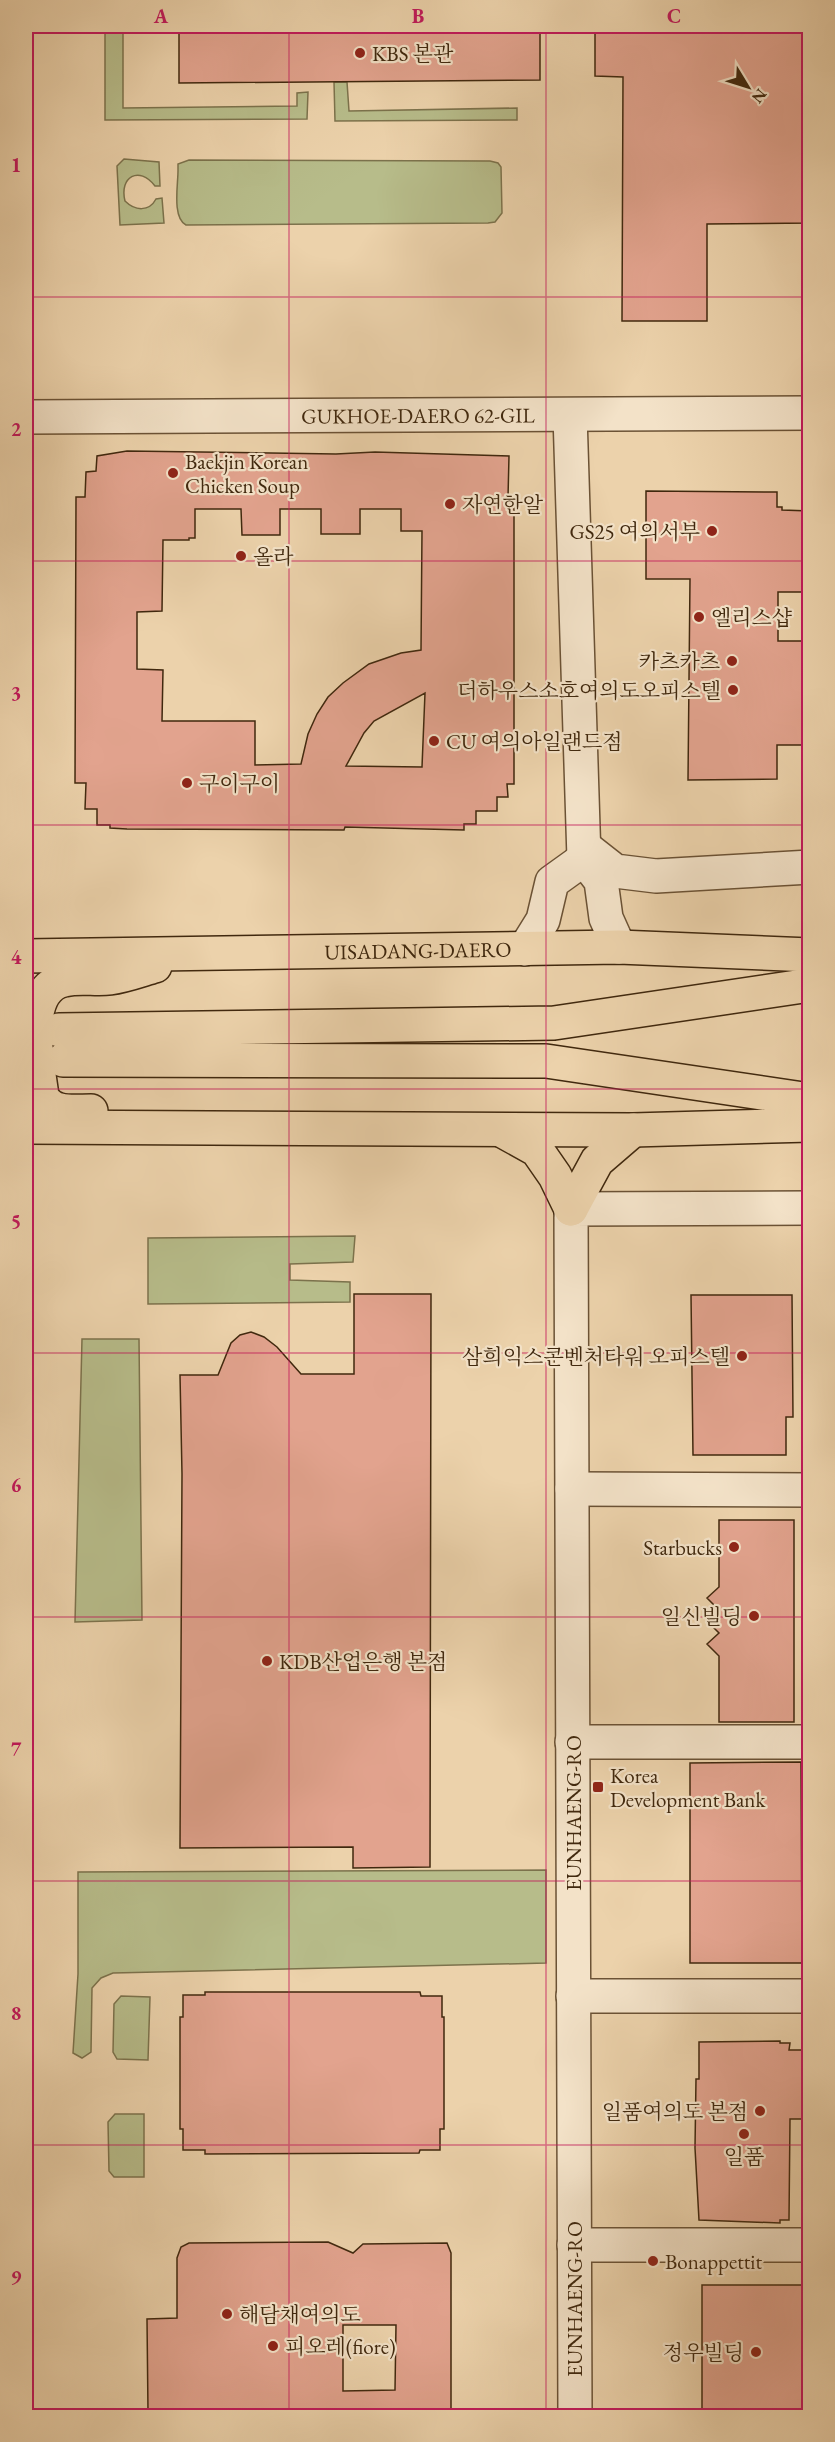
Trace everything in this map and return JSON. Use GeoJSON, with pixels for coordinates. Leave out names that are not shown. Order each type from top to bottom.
{"type":"FeatureCollection","features":[{"type":"Feature","properties":{"kind":"main road","name":"UISADANG-DAERO"},"geometry":{"type":"LineString","coordinates":[[26,956],[619,947],[810,955]]}},
{"type":"Feature","properties":{"kind":"main road"},"geometry":{"type":"LineString","coordinates":[[191,1128],[106,1111],[59,1111],[52,1108],[42,1096],[36,1043],[38,1001],[52,985],[61,980],[78,977],[110,978],[201,954]]}},
{"type":"Feature","properties":{"kind":"main road"},"geometry":{"type":"LineString","coordinates":[[810,985],[554,1023],[61,1045],[546,1061],[810,1100]]}},
{"type":"Feature","properties":{"kind":"main road"},"geometry":{"type":"LineString","coordinates":[[26,1127],[633,1130],[810,1125]]}},
{"type":"Feature","properties":{"kind":"main road"},"geometry":{"type":"LineString","coordinates":[[500,1130],[537,1150],[555,1176],[571,1209]]}},
{"type":"Feature","properties":{"kind":"main road"},"geometry":{"type":"LineString","coordinates":[[571,1209],[597,1161],[633,1130]]}},
{"type":"Feature","properties":{"kind":"street","name":"GUKHOE-DAERO 62-GIL"},"geometry":{"type":"LineString","coordinates":[[26,417],[810,413]]}},
{"type":"Feature","properties":{"kind":"street"},"geometry":{"type":"LineString","coordinates":[[570,415],[584,852],[602,880],[606,918],[619,947]]}},
{"type":"Feature","properties":{"kind":"street"},"geometry":{"type":"LineString","coordinates":[[584,852],[615,871],[656,876],[810,867]]}},
{"type":"Feature","properties":{"kind":"street"},"geometry":{"type":"LineString","coordinates":[[525,950],[543,920],[552,882],[584,852]]}},
{"type":"Feature","properties":{"kind":"street"},"geometry":{"type":"LineString","coordinates":[[571,1209],[810,1208]]}},
{"type":"Feature","properties":{"kind":"street","name":"EUNHAENG-RO"},"geometry":{"type":"LineString","coordinates":[[571,1209],[575,2416]]}},
{"type":"Feature","properties":{"kind":"street"},"geometry":{"type":"LineString","coordinates":[[572,1489],[810,1490]]}},
{"type":"Feature","properties":{"kind":"street"},"geometry":{"type":"LineString","coordinates":[[572,1742],[810,1742]]}},
{"type":"Feature","properties":{"kind":"street"},"geometry":{"type":"LineString","coordinates":[[573,1996],[810,1996]]}},
{"type":"Feature","properties":{"kind":"street"},"geometry":{"type":"LineString","coordinates":[[574,2245],[810,2245]]}},
{"type":"Feature","properties":{"kind":"green space"},"geometry":{"type":"Polygon","coordinates":[[[105,26],[123,26],[123,108],[297,106],[297,93],[308,92],[307,119],[105,120],[105,26]]]}},
{"type":"Feature","properties":{"kind":"green space"},"geometry":{"type":"Polygon","coordinates":[[[334,82],[347,82],[349,111],[517,108],[517,120],[335,121],[334,82]]]}},
{"type":"Feature","properties":{"kind":"green space"},"geometry":{"type":"Polygon","coordinates":[[[124,159],[159,162],[160,186],[155,186],[143,176],[137,175],[128,180],[124,193],[125,201],[133,207],[142,209],[150,206],[156,199],[162,198],[164,223],[120,225],[117,166],[124,159]]]}},
{"type":"Feature","properties":{"kind":"green space"},"geometry":{"type":"Polygon","coordinates":[[[189,160],[490,161],[498,163],[501,167],[502,213],[495,222],[488,223],[186,225],[177,209],[178,164],[189,160]]]}},
{"type":"Feature","properties":{"kind":"green space"},"geometry":{"type":"Polygon","coordinates":[[[355,1236],[353,1262],[290,1264],[290,1280],[350,1282],[350,1302],[148,1304],[148,1238],[355,1236]]]}},
{"type":"Feature","properties":{"kind":"green space"},"geometry":{"type":"Polygon","coordinates":[[[82,1339],[139,1339],[142,1620],[75,1622],[82,1339]]]}},
{"type":"Feature","properties":{"kind":"green space"},"geometry":{"type":"Polygon","coordinates":[[[546,1870],[546,1963],[113,1973],[101,1978],[92,1988],[91,2052],[82,2058],[73,2053],[78,1974],[78,1872],[546,1870]]]}},
{"type":"Feature","properties":{"kind":"green space"},"geometry":{"type":"Polygon","coordinates":[[[121,1996],[150,1997],[148,2060],[117,2059],[113,2052],[114,2004],[121,1996]]]}},
{"type":"Feature","properties":{"kind":"green space"},"geometry":{"type":"Polygon","coordinates":[[[115,2114],[144,2114],[144,2177],[114,2177],[109,2171],[108,2122],[115,2114]]]}},
{"type":"Feature","properties":{"kind":"building","name":"KBS 본관"},"geometry":{"type":"Polygon","coordinates":[[[179,26],[540,26],[540,80],[179,83],[179,26]]]}},
{"type":"Feature","properties":{"kind":"building"},"geometry":{"type":"Polygon","coordinates":[[[595,26],[810,26],[810,223],[707,224],[707,321],[622,321],[623,77],[595,76],[595,26]]]}},
{"type":"Feature","properties":{"kind":"building"},"geometry":{"type":"Polygon","coordinates":[[[127,451],[336,454],[375,452],[509,456],[508,498],[514,498],[514,784],[507,784],[508,797],[497,797],[497,811],[476,811],[476,824],[464,824],[464,830],[345,827],[344,830],[127,829],[97,825],[97,809],[85,809],[86,783],[75,783],[76,497],[85,497],[86,472],[96,471],[97,456],[127,451]],[[195,509],[195,538],[163,540],[162,611],[137,612],[137,669],[163,670],[162,721],[255,721],[255,765],[301,764],[308,734],[328,697],[369,664],[401,653],[421,650],[422,531],[401,531],[401,509],[360,509],[360,534],[321,534],[321,509],[280,509],[280,535],[242,535],[241,509],[195,509]],[[425,693],[374,721],[364,733],[346,766],[422,767],[425,693]]]}},
{"type":"Feature","properties":{"kind":"building"},"geometry":{"type":"Polygon","coordinates":[[[646,491],[777,492],[777,507],[782,507],[782,510],[810,511],[810,592],[778,592],[778,641],[810,641],[810,745],[777,745],[777,779],[688,780],[690,579],[646,579],[646,491]]]}},
{"type":"Feature","properties":{"kind":"building","name":"KDB산업은행 본점"},"geometry":{"type":"Polygon","coordinates":[[[354,1294],[431,1294],[430,1867],[353,1868],[353,1847],[180,1848],[182,1474],[180,1375],[218,1375],[231,1343],[240,1335],[251,1332],[264,1337],[277,1347],[301,1374],[354,1374],[354,1294]]]}},
{"type":"Feature","properties":{"kind":"building","name":"삼희익스콘벤처타워 오피스텔"},"geometry":{"type":"Polygon","coordinates":[[[691,1295],[792,1295],[793,1417],[786,1417],[786,1455],[693,1455],[691,1295]]]}},
{"type":"Feature","properties":{"kind":"building","name":"일신빌딩"},"geometry":{"type":"Polygon","coordinates":[[[719,1520],[794,1520],[794,1722],[719,1722],[719,1656],[707,1644],[719,1633],[708,1622],[719,1610],[707,1598],[719,1587],[719,1520]]]}},
{"type":"Feature","properties":{"kind":"building"},"geometry":{"type":"Polygon","coordinates":[[[801,1762],[802,1963],[690,1963],[690,1763],[801,1762]]]}},
{"type":"Feature","properties":{"kind":"building"},"geometry":{"type":"Polygon","coordinates":[[[205,1992],[420,1992],[421,1996],[442,1996],[444,2129],[440,2129],[440,2150],[420,2150],[419,2153],[205,2154],[205,2150],[183,2150],[183,2129],[180,2129],[180,2017],[183,2017],[183,1995],[205,1995],[205,1992]]]}},
{"type":"Feature","properties":{"kind":"building"},"geometry":{"type":"Polygon","coordinates":[[[780,2041],[780,2043],[790,2043],[789,2050],[810,2050],[810,2119],[790,2119],[789,2220],[780,2220],[780,2223],[699,2220],[695,2148],[699,2042],[780,2041]]]}},
{"type":"Feature","properties":{"kind":"building"},"geometry":{"type":"Polygon","coordinates":[[[328,2242],[353,2253],[363,2244],[447,2243],[451,2253],[451,2416],[177,2416],[177,2412],[148,2412],[147,2319],[177,2318],[177,2258],[181,2247],[189,2243],[328,2242]],[[343,2325],[343,2391],[395,2390],[396,2325],[343,2325]]]}},
{"type":"Feature","properties":{"kind":"building","name":"정우빌딩"},"geometry":{"type":"Polygon","coordinates":[[[702,2285],[810,2285],[810,2416],[702,2416],[702,2285]]]}},
{"type":"Feature","properties":{"kind":"place","name":"KBS 본관"},"geometry":{"type":"Point","coordinates":[360,53]}},
{"type":"Feature","properties":{"kind":"place","name":"Baekjin Korean Chicken Soup"},"geometry":{"type":"Point","coordinates":[173,473]}},
{"type":"Feature","properties":{"kind":"place","name":"자연한알"},"geometry":{"type":"Point","coordinates":[450,504]}},
{"type":"Feature","properties":{"kind":"place","name":"GS25 여의서부"},"geometry":{"type":"Point","coordinates":[712,531]}},
{"type":"Feature","properties":{"kind":"place","name":"올라"},"geometry":{"type":"Point","coordinates":[241,556]}},
{"type":"Feature","properties":{"kind":"place","name":"엘리스샵"},"geometry":{"type":"Point","coordinates":[699,617]}},
{"type":"Feature","properties":{"kind":"place","name":"카츠카츠"},"geometry":{"type":"Point","coordinates":[732,661]}},
{"type":"Feature","properties":{"kind":"place","name":"더하우스소호여의도오피스텔"},"geometry":{"type":"Point","coordinates":[733,690]}},
{"type":"Feature","properties":{"kind":"place","name":"CU 여의아일랜드점"},"geometry":{"type":"Point","coordinates":[434,741]}},
{"type":"Feature","properties":{"kind":"place","name":"구이구이"},"geometry":{"type":"Point","coordinates":[187,783]}},
{"type":"Feature","properties":{"kind":"place","name":"삼희익스콘벤처타워 오피스텔"},"geometry":{"type":"Point","coordinates":[742,1356]}},
{"type":"Feature","properties":{"kind":"place","name":"Starbucks"},"geometry":{"type":"Point","coordinates":[734,1547]}},
{"type":"Feature","properties":{"kind":"place","name":"일신빌딩"},"geometry":{"type":"Point","coordinates":[754,1616]}},
{"type":"Feature","properties":{"kind":"place","name":"KDB산업은행 본점"},"geometry":{"type":"Point","coordinates":[267,1661]}},
{"type":"Feature","properties":{"kind":"place","name":"Korea Development Bank"},"geometry":{"type":"Point","coordinates":[598,1787]}},
{"type":"Feature","properties":{"kind":"place","name":"일품여의도 본점"},"geometry":{"type":"Point","coordinates":[760,2111]}},
{"type":"Feature","properties":{"kind":"place","name":"일품"},"geometry":{"type":"Point","coordinates":[744,2134]}},
{"type":"Feature","properties":{"kind":"place","name":"Bonappettit"},"geometry":{"type":"Point","coordinates":[653,2261]}},
{"type":"Feature","properties":{"kind":"place","name":"해담채여의도"},"geometry":{"type":"Point","coordinates":[227,2314]}},
{"type":"Feature","properties":{"kind":"place","name":"피오레(fiore)"},"geometry":{"type":"Point","coordinates":[273,2346]}},
{"type":"Feature","properties":{"kind":"place","name":"정우빌딩"},"geometry":{"type":"Point","coordinates":[756,2352]}}]}
